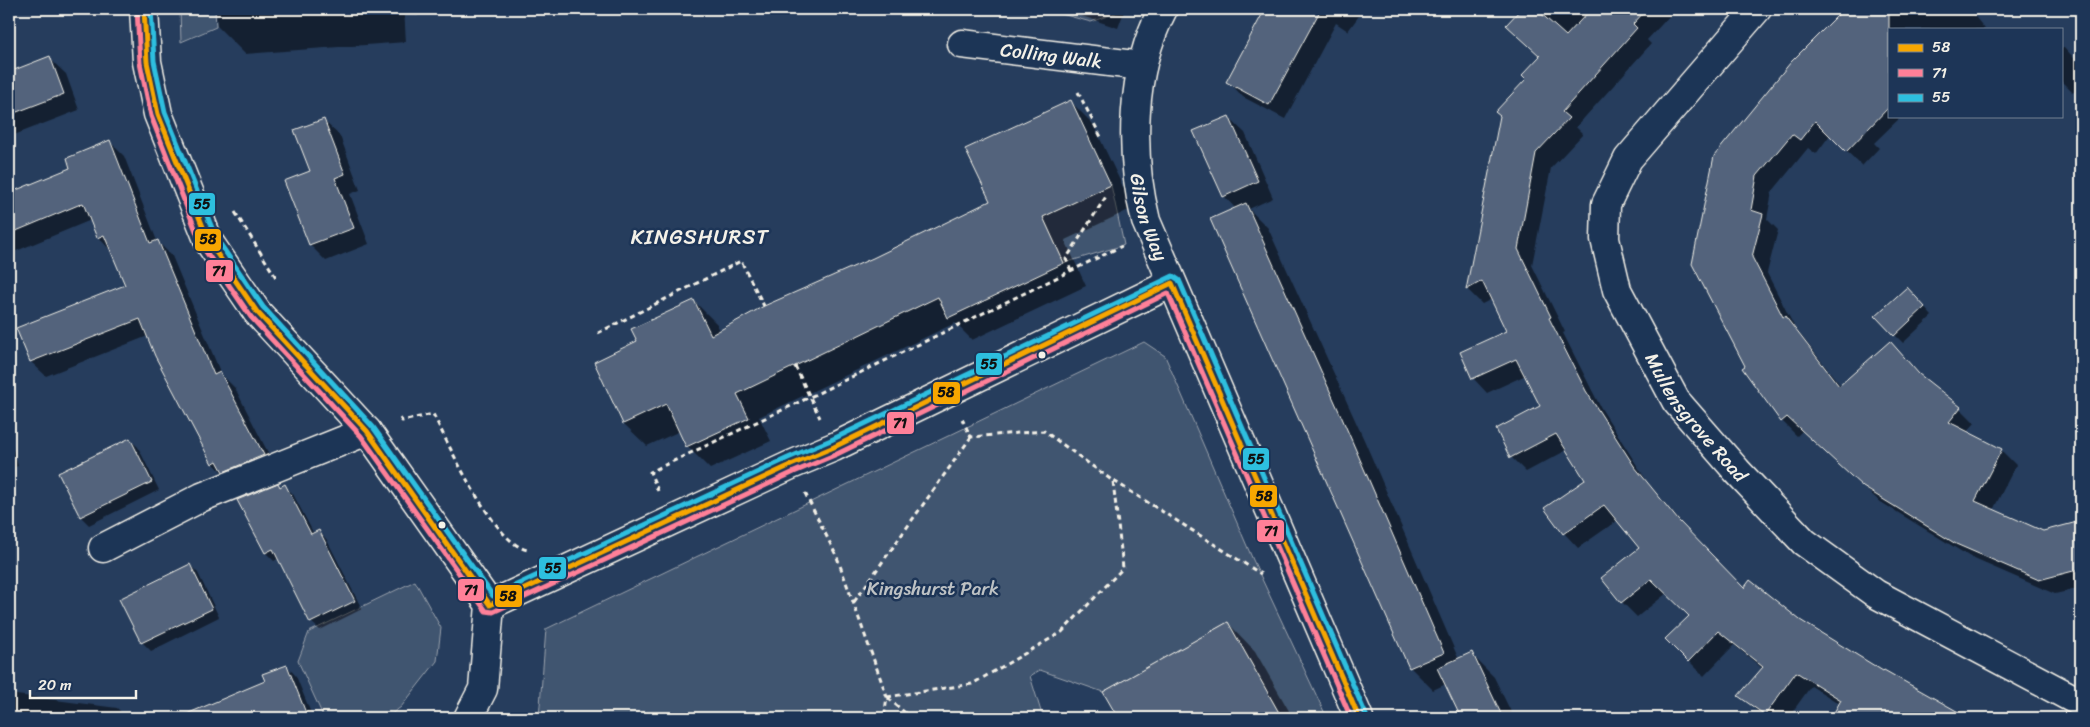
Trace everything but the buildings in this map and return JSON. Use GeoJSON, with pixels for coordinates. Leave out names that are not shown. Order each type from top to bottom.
{"type":"FeatureCollection","features":[{"type":"Feature","properties":{"kind":"street"},"geometry":{"type":"LineString","coordinates":[[144,9],[147,62],[158,114],[209,242],[258,312],[367,431],[490,605],[483,689],[468,718]]}},
{"type":"Feature","properties":{"kind":"street","name":"Gilson Way"},"geometry":{"type":"LineString","coordinates":[[1163,9],[1154,26],[1142,66],[1136,127],[1138,190],[1146,221],[1359,718]]}},
{"type":"Feature","properties":{"kind":"street","name":"Mullensgrove Road"},"geometry":{"type":"LineString","coordinates":[[1757,9],[1628,159],[1606,204],[1605,239],[1617,290],[1676,401],[1737,471],[1804,542],[1876,594],[2081,703]]}},
{"type":"Feature","properties":{"kind":"street","name":"Colling Walk"},"geometry":{"type":"LineString","coordinates":[[962,44],[1142,66]]}},
{"type":"Feature","properties":{"kind":"street"},"geometry":{"type":"LineString","coordinates":[[490,605],[791,465],[834,447],[1172,283]]}},
{"type":"Feature","properties":{"kind":"street"},"geometry":{"type":"LineString","coordinates":[[103,548],[202,497],[367,431]]}},
{"type":"Feature","properties":{"kind":"path"},"geometry":{"type":"LineString","coordinates":[[1078,92],[1103,141]]}},
{"type":"Feature","properties":{"kind":"path"},"geometry":{"type":"LineString","coordinates":[[1071,271],[1066,259],[1110,190]]}},
{"type":"Feature","properties":{"kind":"path"},"geometry":{"type":"LineString","coordinates":[[233,209],[277,280]]}},
{"type":"Feature","properties":{"kind":"path"},"geometry":{"type":"LineString","coordinates":[[660,496],[650,472],[1124,245]]}},
{"type":"Feature","properties":{"kind":"path"},"geometry":{"type":"LineString","coordinates":[[598,333],[741,261],[764,306]]}},
{"type":"Feature","properties":{"kind":"path"},"geometry":{"type":"LineString","coordinates":[[795,366],[810,397]]}},
{"type":"Feature","properties":{"kind":"path"},"geometry":{"type":"LineString","coordinates":[[396,414],[402,421],[433,414],[471,487],[498,529],[522,550],[530,550]]}},
{"type":"Feature","properties":{"kind":"path"},"geometry":{"type":"LineString","coordinates":[[959,414],[971,437]]}},
{"type":"Feature","properties":{"kind":"path"},"geometry":{"type":"LineString","coordinates":[[854,602],[971,437],[1044,431],[1113,480],[1263,575]]}},
{"type":"Feature","properties":{"kind":"path"},"geometry":{"type":"LineString","coordinates":[[887,697],[972,684],[1062,632],[1123,568],[1113,480]]}},
{"type":"Feature","properties":{"kind":"path"},"geometry":{"type":"LineString","coordinates":[[804,491],[838,557],[854,602],[887,697],[884,718]]}},
{"type":"Feature","properties":{"kind":"path"},"geometry":{"type":"LineString","coordinates":[[887,697],[912,718]]}},
{"type":"Feature","properties":{"kind":"green space"},"geometry":{"type":"Polygon","coordinates":[[[180,9],[215,9],[216,27],[181,42],[180,9]]]}},
{"type":"Feature","properties":{"kind":"green space"},"geometry":{"type":"Polygon","coordinates":[[[379,9],[418,9],[418,15],[379,14],[379,9]]]}},
{"type":"Feature","properties":{"kind":"green space"},"geometry":{"type":"Polygon","coordinates":[[[1055,9],[1126,9],[1091,22],[1054,12],[1055,9]]]}},
{"type":"Feature","properties":{"kind":"green space"},"geometry":{"type":"Polygon","coordinates":[[[1111,185],[1124,245],[1064,263],[1043,217],[1111,185]]]}},
{"type":"Feature","properties":{"kind":"green space","name":"Kingshurst Park"},"geometry":{"type":"Polygon","coordinates":[[[1144,342],[1165,356],[1253,560],[1327,718],[1282,718],[1228,622],[1103,692],[1040,670],[1030,676],[1043,718],[539,718],[546,629],[1144,342]]]}},
{"type":"Feature","properties":{"kind":"green space"},"geometry":{"type":"Polygon","coordinates":[[[415,581],[441,628],[437,661],[401,707],[386,718],[324,718],[298,661],[309,632],[415,581]]]}},
{"type":"Feature","properties":{"kind":"transit line","name":"71"},"geometry":{"type":"LineString","coordinates":[[137,9],[140,63],[151,116],[202,246],[251,317],[361,436],[486,611],[493,612],[794,472],[837,454],[1168,293],[1351,718]]}},
{"type":"Feature","properties":{"kind":"transit line","name":"58"},"geometry":{"type":"LineString","coordinates":[[144,9],[147,62],[158,114],[209,242],[257,312],[367,431],[490,605],[791,465],[834,447],[1172,283],[1359,718]]}},
{"type":"Feature","properties":{"kind":"transit line","name":"55"},"geometry":{"type":"LineString","coordinates":[[151,9],[154,61],[165,112],[216,238],[263,307],[373,427],[493,596],[788,458],[831,440],[1173,276],[1179,280],[1366,715]]}},
{"type":"Feature","properties":{"kind":"district","name":"KINGSHURST"},"geometry":{"type":"Point","coordinates":[700,237]}}]}
